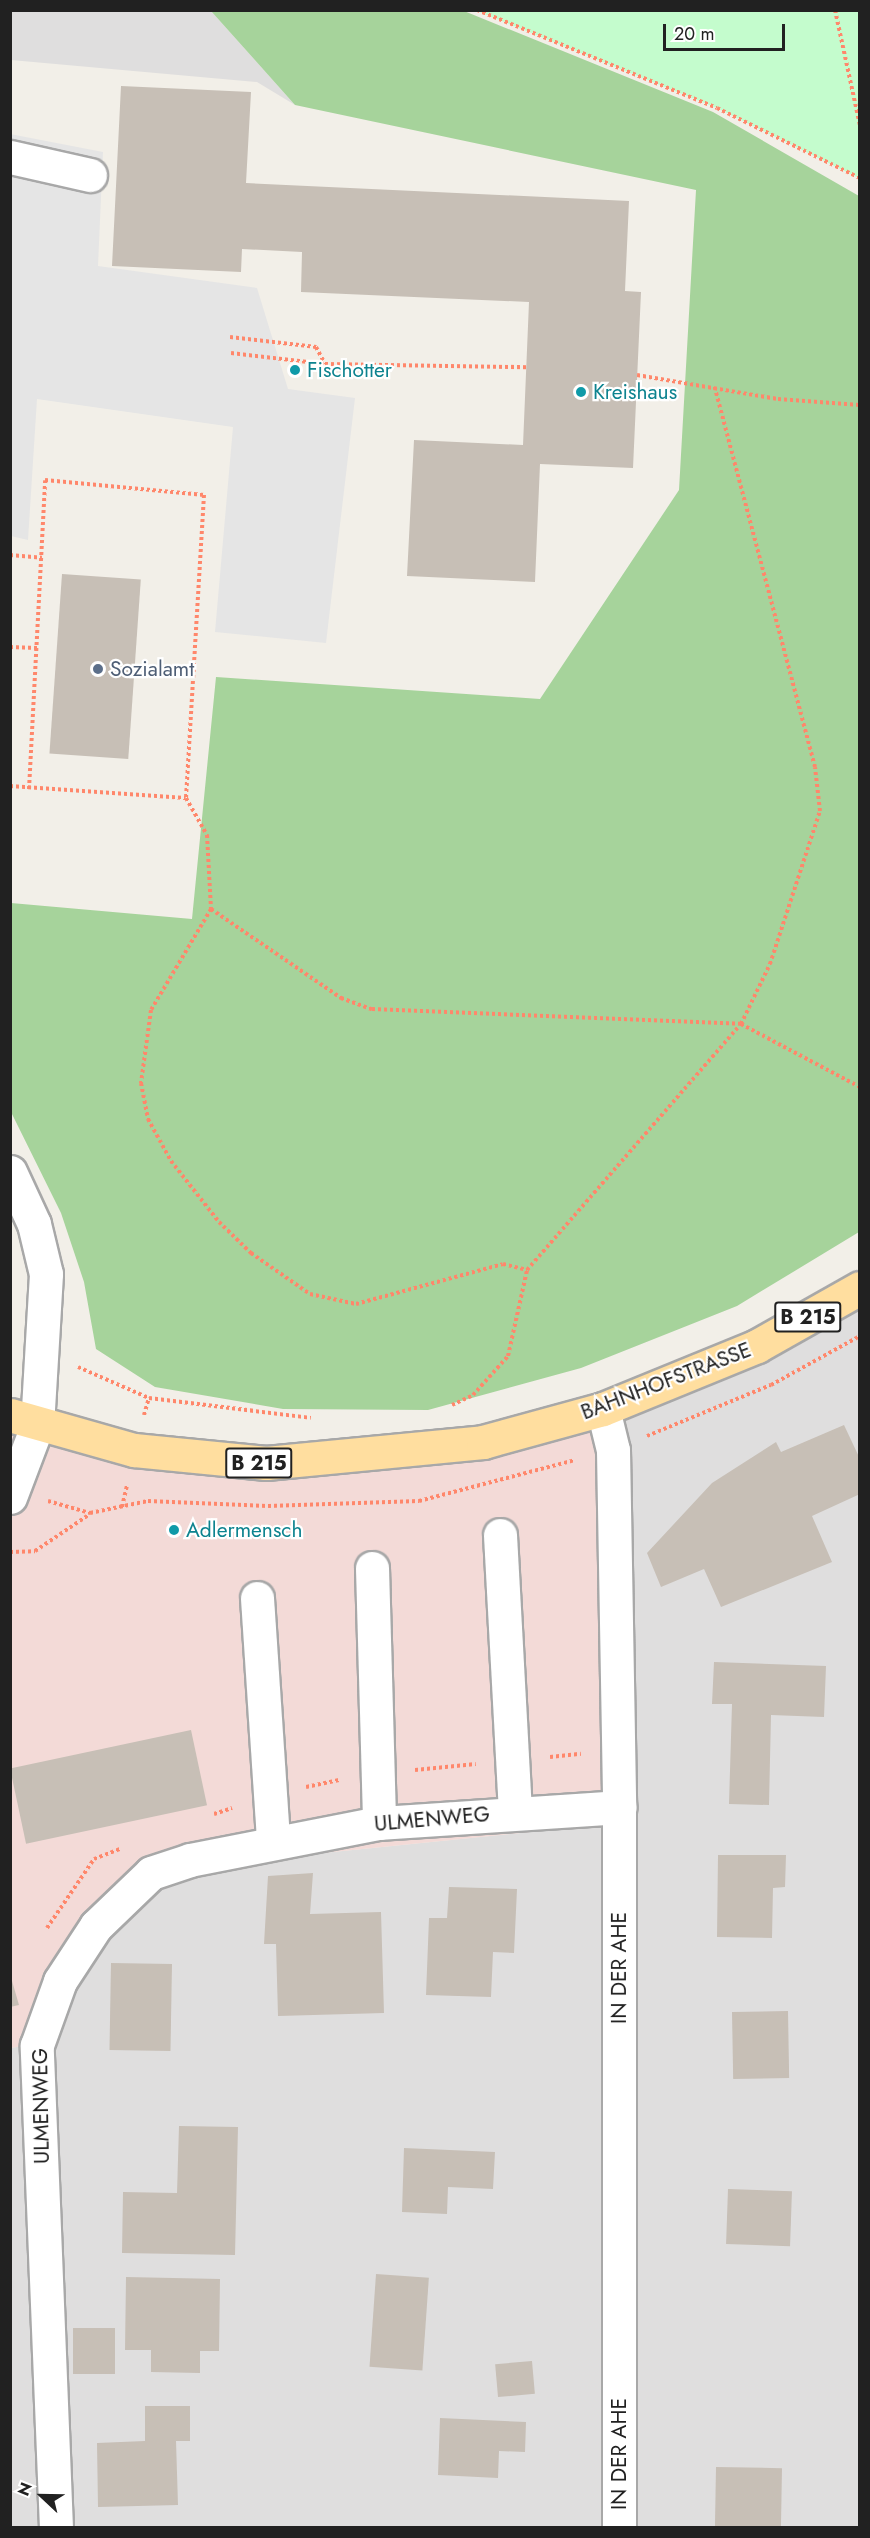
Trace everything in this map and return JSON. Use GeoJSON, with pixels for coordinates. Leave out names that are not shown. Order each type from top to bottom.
{"type":"FeatureCollection","features":[{"type":"Feature","properties":{"kind":"main road","name":"BAHNHOFSTRASSE"},"geometry":{"type":"LineString","coordinates":[[24,1421],[134,1450],[266,1463],[483,1443],[603,1409],[757,1346],[860,1288]]}},
{"type":"Feature","properties":{"kind":"street"},"geometry":{"type":"LineString","coordinates":[[10,157],[90,175]]}},
{"type":"Feature","properties":{"kind":"street"},"geometry":{"type":"LineString","coordinates":[[10,1172],[34,1224],[46,1274],[45,1355],[24,1421],[12,1494]]}},
{"type":"Feature","properties":{"kind":"street","name":"IN DER AHE"},"geometry":{"type":"LineString","coordinates":[[603,1409],[613,1450],[619,1807],[619,2528]]}},
{"type":"Feature","properties":{"kind":"street"},"geometry":{"type":"LineString","coordinates":[[501,1535],[515,1812]]}},
{"type":"Feature","properties":{"kind":"street"},"geometry":{"type":"LineString","coordinates":[[372,1568],[379,1823]]}},
{"type":"Feature","properties":{"kind":"street"},"geometry":{"type":"LineString","coordinates":[[257,1598],[273,1842]]}},
{"type":"Feature","properties":{"kind":"street","name":"ULMENWEG"},"geometry":{"type":"LineString","coordinates":[[56,2528],[24,2047],[66,1972],[96,1926],[151,1873],[273,1842],[379,1823],[515,1812],[619,1807]]}},
{"type":"Feature","properties":{"kind":"path"},"geometry":{"type":"LineString","coordinates":[[477,10],[717,108],[860,178]]}},
{"type":"Feature","properties":{"kind":"path"},"geometry":{"type":"LineString","coordinates":[[835,10],[860,126]]}},
{"type":"Feature","properties":{"kind":"path"},"geometry":{"type":"LineString","coordinates":[[230,337],[316,347],[326,364]]}},
{"type":"Feature","properties":{"kind":"path"},"geometry":{"type":"LineString","coordinates":[[231,352],[326,364],[527,367]]}},
{"type":"Feature","properties":{"kind":"path"},"geometry":{"type":"LineString","coordinates":[[638,375],[714,385],[778,399],[841,407],[860,405]]}},
{"type":"Feature","properties":{"kind":"path"},"geometry":{"type":"LineString","coordinates":[[465,1408],[442,1413],[472,1395],[508,1356],[527,1270],[741,1024],[770,964],[820,812],[813,755],[714,385]]}},
{"type":"Feature","properties":{"kind":"path"},"geometry":{"type":"LineString","coordinates":[[29,789],[45,480],[204,495],[186,798],[207,835],[211,909],[151,1010],[141,1083],[148,1119],[197,1198],[251,1253],[310,1294],[333,1301],[380,1299],[503,1263],[527,1270]]}},
{"type":"Feature","properties":{"kind":"path"},"geometry":{"type":"LineString","coordinates":[[10,555],[42,558]]}},
{"type":"Feature","properties":{"kind":"path"},"geometry":{"type":"LineString","coordinates":[[10,647],[37,648]]}},
{"type":"Feature","properties":{"kind":"path"},"geometry":{"type":"LineString","coordinates":[[10,786],[186,798]]}},
{"type":"Feature","properties":{"kind":"path"},"geometry":{"type":"LineString","coordinates":[[211,909],[341,998],[372,1009],[741,1024],[860,1087]]}},
{"type":"Feature","properties":{"kind":"path"},"geometry":{"type":"LineString","coordinates":[[45,1355],[149,1398],[279,1418],[314,1418]]}},
{"type":"Feature","properties":{"kind":"path"},"geometry":{"type":"LineString","coordinates":[[12,1494],[90,1514]]}},
{"type":"Feature","properties":{"kind":"path"},"geometry":{"type":"LineString","coordinates":[[10,1552],[35,1551],[90,1514],[122,1507]]}},
{"type":"Feature","properties":{"kind":"shaded area"},"geometry":{"type":"Polygon","coordinates":[[[10,11],[211,11],[295,105],[257,82],[11,60],[10,11]]]}},
{"type":"Feature","properties":{"kind":"shaded area"},"geometry":{"type":"Polygon","coordinates":[[[10,134],[103,152],[98,266],[257,288],[288,389],[355,398],[326,643],[215,632],[233,427],[37,399],[28,540],[11,536],[10,134]]]}},
{"type":"Feature","properties":{"kind":"shaded area"},"geometry":{"type":"Polygon","coordinates":[[[859,1288],[859,2527],[11,2527],[10,2048],[29,2045],[126,1873],[600,1825],[603,1409],[859,1288]]]}},
{"type":"Feature","properties":{"kind":"shaded area"},"geometry":{"type":"Polygon","coordinates":[[[603,1409],[613,1450],[600,1825],[126,1873],[29,2045],[11,2048],[10,1415],[266,1463],[603,1409]]]}},
{"type":"Feature","properties":{"kind":"green space"},"geometry":{"type":"Polygon","coordinates":[[[211,11],[464,11],[713,112],[859,196],[859,1232],[737,1306],[581,1368],[428,1410],[283,1409],[155,1387],[96,1349],[84,1282],[61,1213],[11,1112],[11,903],[192,919],[216,677],[540,699],[679,490],[696,190],[295,105],[211,11]]]}},
{"type":"Feature","properties":{"kind":"green space"},"geometry":{"type":"Polygon","coordinates":[[[477,11],[859,11],[859,178],[717,108],[477,11]]]}},
{"type":"Feature","properties":{"kind":"building","name":"Kreishaus"},"geometry":{"type":"Polygon","coordinates":[[[121,86],[251,92],[246,183],[629,201],[625,291],[641,292],[633,468],[540,464],[535,582],[407,576],[414,440],[523,445],[529,302],[301,292],[302,252],[242,249],[241,272],[112,266],[121,86]]]}},
{"type":"Feature","properties":{"kind":"building"},"geometry":{"type":"Polygon","coordinates":[[[62,574],[141,580],[128,759],[49,754],[62,574]]]}},
{"type":"Feature","properties":{"kind":"building"},"geometry":{"type":"Polygon","coordinates":[[[844,1425],[860,1459],[860,1494],[812,1516],[832,1562],[721,1607],[704,1569],[661,1587],[647,1553],[712,1483],[776,1442],[781,1452],[844,1425]]]}},
{"type":"Feature","properties":{"kind":"building"},"geometry":{"type":"Polygon","coordinates":[[[714,1662],[826,1666],[824,1717],[771,1715],[769,1805],[729,1804],[732,1704],[712,1704],[714,1662]]]}},
{"type":"Feature","properties":{"kind":"building"},"geometry":{"type":"Polygon","coordinates":[[[191,1730],[207,1805],[26,1844],[10,1768],[191,1730]]]}},
{"type":"Feature","properties":{"kind":"building"},"geometry":{"type":"Polygon","coordinates":[[[718,1855],[786,1855],[785,1887],[773,1888],[772,1938],[717,1937],[718,1855]]]}},
{"type":"Feature","properties":{"kind":"building"},"geometry":{"type":"Polygon","coordinates":[[[313,1873],[310,1914],[381,1912],[384,2013],[278,2016],[276,1944],[264,1944],[268,1876],[313,1873]]]}},
{"type":"Feature","properties":{"kind":"building"},"geometry":{"type":"Polygon","coordinates":[[[449,1887],[517,1889],[514,1953],[493,1952],[491,1997],[426,1995],[429,1918],[447,1918],[449,1887]]]}},
{"type":"Feature","properties":{"kind":"building"},"geometry":{"type":"Polygon","coordinates":[[[111,1963],[172,1964],[170,2051],[109,2050],[111,1963]]]}},
{"type":"Feature","properties":{"kind":"building"},"geometry":{"type":"Polygon","coordinates":[[[10,1974],[19,2005],[10,2007],[10,1974]]]}},
{"type":"Feature","properties":{"kind":"building"},"geometry":{"type":"Polygon","coordinates":[[[788,2011],[789,2078],[733,2079],[732,2012],[788,2011]]]}},
{"type":"Feature","properties":{"kind":"building"},"geometry":{"type":"Polygon","coordinates":[[[179,2126],[238,2127],[235,2255],[122,2253],[123,2192],[177,2193],[179,2126]]]}},
{"type":"Feature","properties":{"kind":"building"},"geometry":{"type":"Polygon","coordinates":[[[404,2148],[495,2152],[493,2189],[448,2187],[447,2214],[402,2212],[404,2148]]]}},
{"type":"Feature","properties":{"kind":"building"},"geometry":{"type":"Polygon","coordinates":[[[728,2189],[792,2191],[790,2246],[726,2244],[728,2189]]]}},
{"type":"Feature","properties":{"kind":"building"},"geometry":{"type":"Polygon","coordinates":[[[376,2274],[429,2278],[422,2370],[370,2367],[376,2274]]]}},
{"type":"Feature","properties":{"kind":"building"},"geometry":{"type":"Polygon","coordinates":[[[126,2277],[220,2279],[219,2351],[200,2351],[200,2373],[151,2372],[151,2350],[125,2350],[126,2277]]]}},
{"type":"Feature","properties":{"kind":"building"},"geometry":{"type":"Polygon","coordinates":[[[73,2328],[115,2328],[115,2374],[73,2374],[73,2328]]]}},
{"type":"Feature","properties":{"kind":"building"},"geometry":{"type":"Polygon","coordinates":[[[532,2361],[535,2394],[498,2397],[495,2364],[532,2361]]]}},
{"type":"Feature","properties":{"kind":"building"},"geometry":{"type":"Polygon","coordinates":[[[145,2406],[190,2406],[190,2441],[176,2441],[178,2505],[98,2507],[97,2443],[145,2441],[145,2406]]]}},
{"type":"Feature","properties":{"kind":"building"},"geometry":{"type":"Polygon","coordinates":[[[440,2418],[526,2422],[525,2452],[499,2451],[498,2478],[438,2475],[440,2418]]]}},
{"type":"Feature","properties":{"kind":"building"},"geometry":{"type":"Polygon","coordinates":[[[716,2467],[782,2468],[781,2528],[715,2528],[716,2467]]]}},
{"type":"Feature","properties":{"kind":"place","name":"Fischotter"},"geometry":{"type":"Point","coordinates":[295,370]}},
{"type":"Feature","properties":{"kind":"place","name":"Kreishaus"},"geometry":{"type":"Point","coordinates":[581,392]}},
{"type":"Feature","properties":{"kind":"place","name":"Sozialamt"},"geometry":{"type":"Point","coordinates":[98,669]}},
{"type":"Feature","properties":{"kind":"place","name":"Adlermensch"},"geometry":{"type":"Point","coordinates":[174,1530]}}]}
